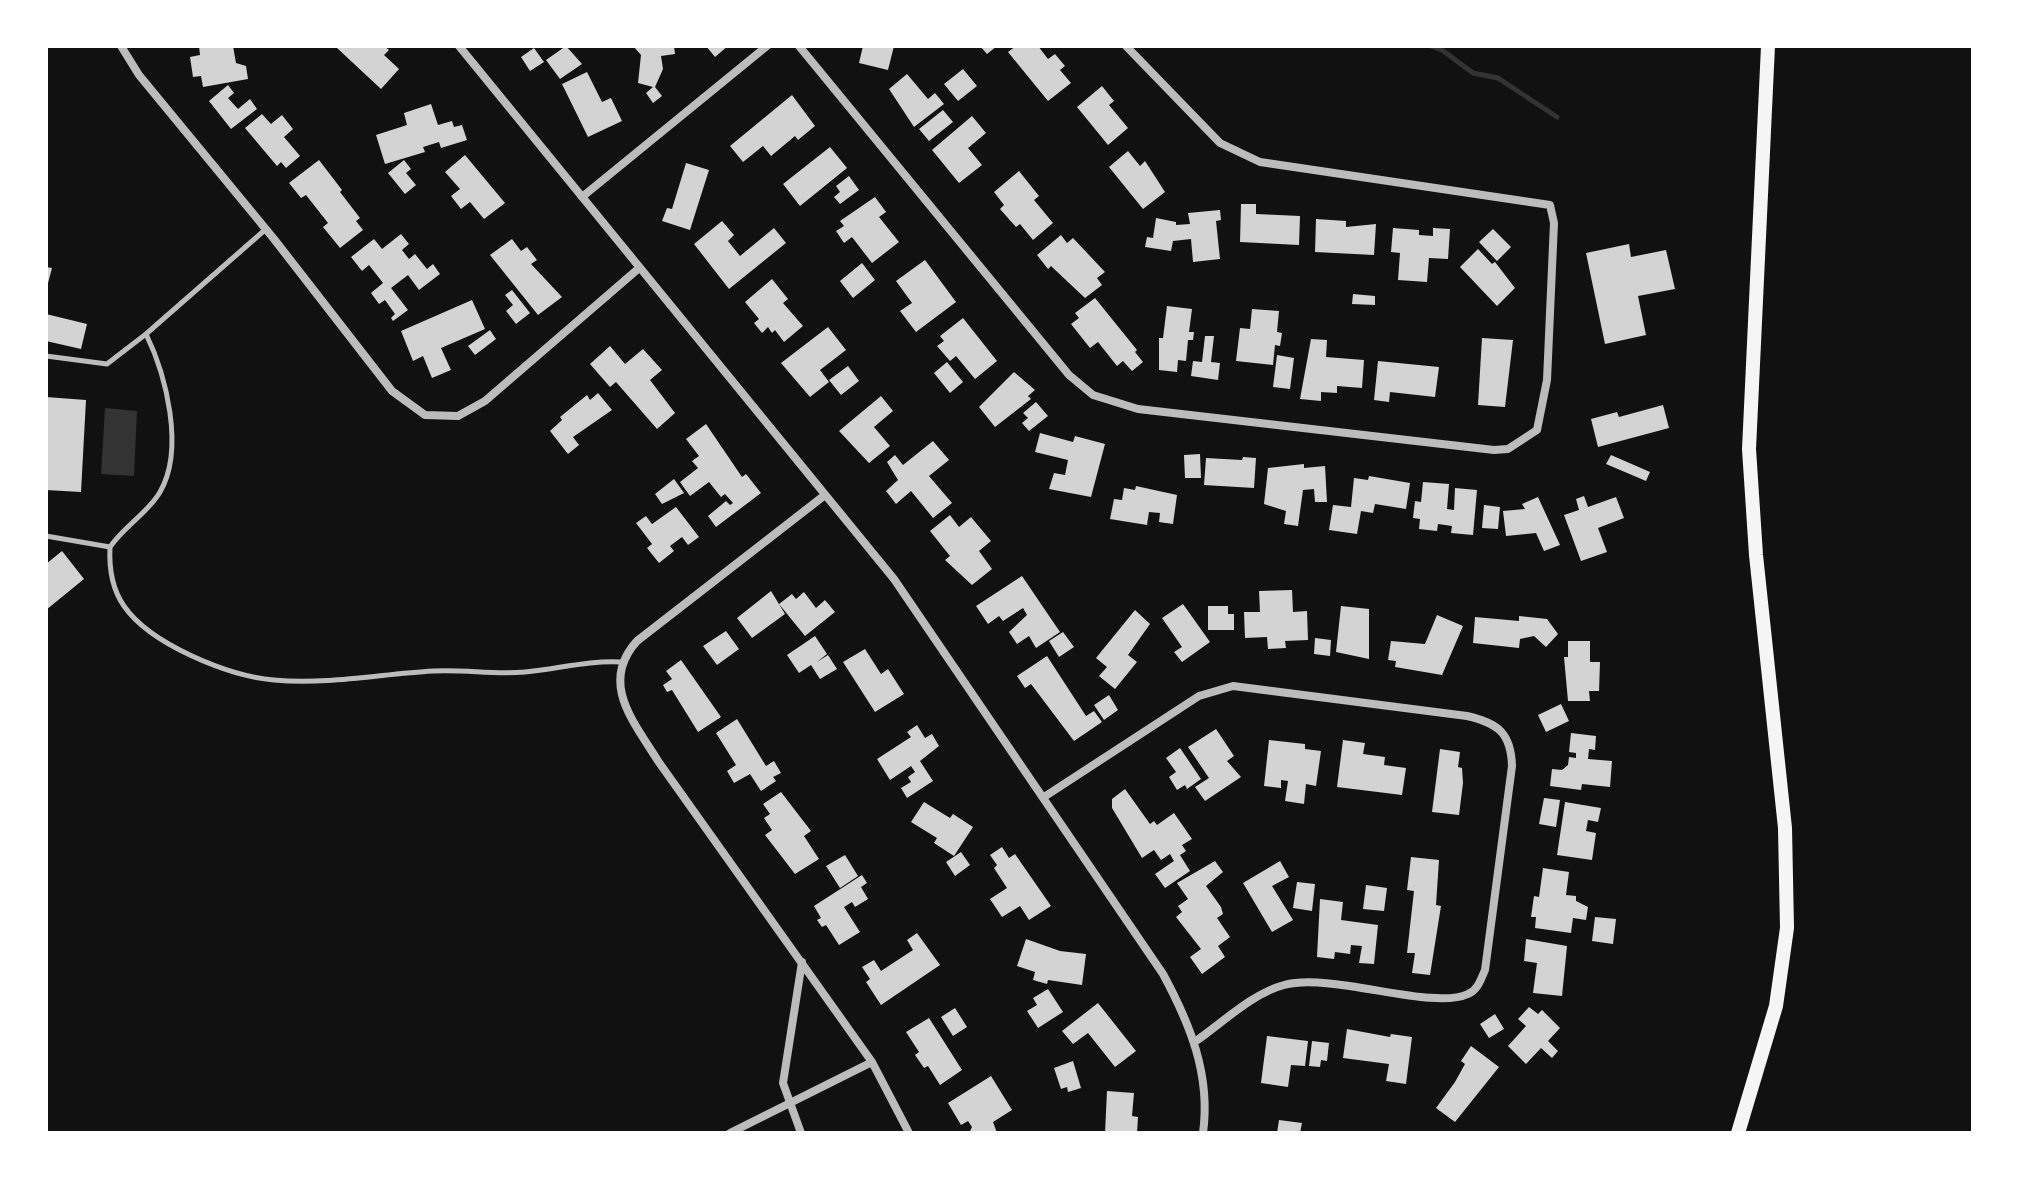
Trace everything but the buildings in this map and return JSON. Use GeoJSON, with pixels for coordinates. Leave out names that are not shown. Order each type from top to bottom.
{"type":"FeatureCollection","features":[{"type":"Feature","properties":{"kind":"main road"},"geometry":{"type":"LineString","coordinates":[[1738,1133],[1773,1020],[1787,928],[1785,828],[1756,555],[1749,449],[1768,46]]}},
{"type":"Feature","properties":{"kind":"street"},"geometry":{"type":"LineString","coordinates":[[121,46],[139,75],[266,229],[392,391],[425,415],[458,416],[485,401],[638,269]]}},
{"type":"Feature","properties":{"kind":"street"},"geometry":{"type":"LineString","coordinates":[[459,46],[894,579],[1044,797],[1163,974],[1196,1041],[1202,1081],[1203,1133]]}},
{"type":"Feature","properties":{"kind":"street"},"geometry":{"type":"LineString","coordinates":[[582,197],[767,46]]}},
{"type":"Feature","properties":{"kind":"street"},"geometry":{"type":"LineString","coordinates":[[799,46],[1081,387],[1117,405],[1494,450],[1519,444],[1537,430],[1547,380],[1553,212],[1550,205],[1260,162],[1220,143],[1126,46]]}},
{"type":"Feature","properties":{"kind":"street"},"geometry":{"type":"LineString","coordinates":[[825,495],[637,641],[622,662],[620,687],[635,723],[658,761],[872,1062],[909,1133]]}},
{"type":"Feature","properties":{"kind":"street"},"geometry":{"type":"LineString","coordinates":[[1044,797],[1199,696],[1233,686],[1467,716],[1487,721],[1500,728],[1507,737],[1512,766],[1485,970],[1475,989],[1467,995],[1441,997],[1319,983],[1282,985],[1196,1041]]}},
{"type":"Feature","properties":{"kind":"street"},"geometry":{"type":"LineString","coordinates":[[801,1133],[790,1104],[783,1070],[802,962]]}},
{"type":"Feature","properties":{"kind":"street"},"geometry":{"type":"LineString","coordinates":[[730,1133],[872,1062]]}},
{"type":"Feature","properties":{"kind":"lane"},"geometry":{"type":"LineString","coordinates":[[46,356],[107,364],[266,229]]}},
{"type":"Feature","properties":{"kind":"lane"},"geometry":{"type":"LineString","coordinates":[[146,334],[169,404],[168,465],[157,496],[110,547],[111,574],[118,596],[133,617],[164,640],[200,659],[255,676],[329,681],[428,671],[513,673],[579,663],[622,662]]}},
{"type":"Feature","properties":{"kind":"lane"},"geometry":{"type":"LineString","coordinates":[[46,536],[110,547]]}},
{"type":"Feature","properties":{"kind":"shaded area"},"geometry":{"type":"Polygon","coordinates":[[[105,408],[137,411],[134,476],[101,474],[105,408]]]}},
{"type":"Feature","properties":{"kind":"waterway"},"geometry":{"type":"LineString","coordinates":[[1431,46],[1442,50],[1473,73],[1498,78],[1557,117]]}}]}
